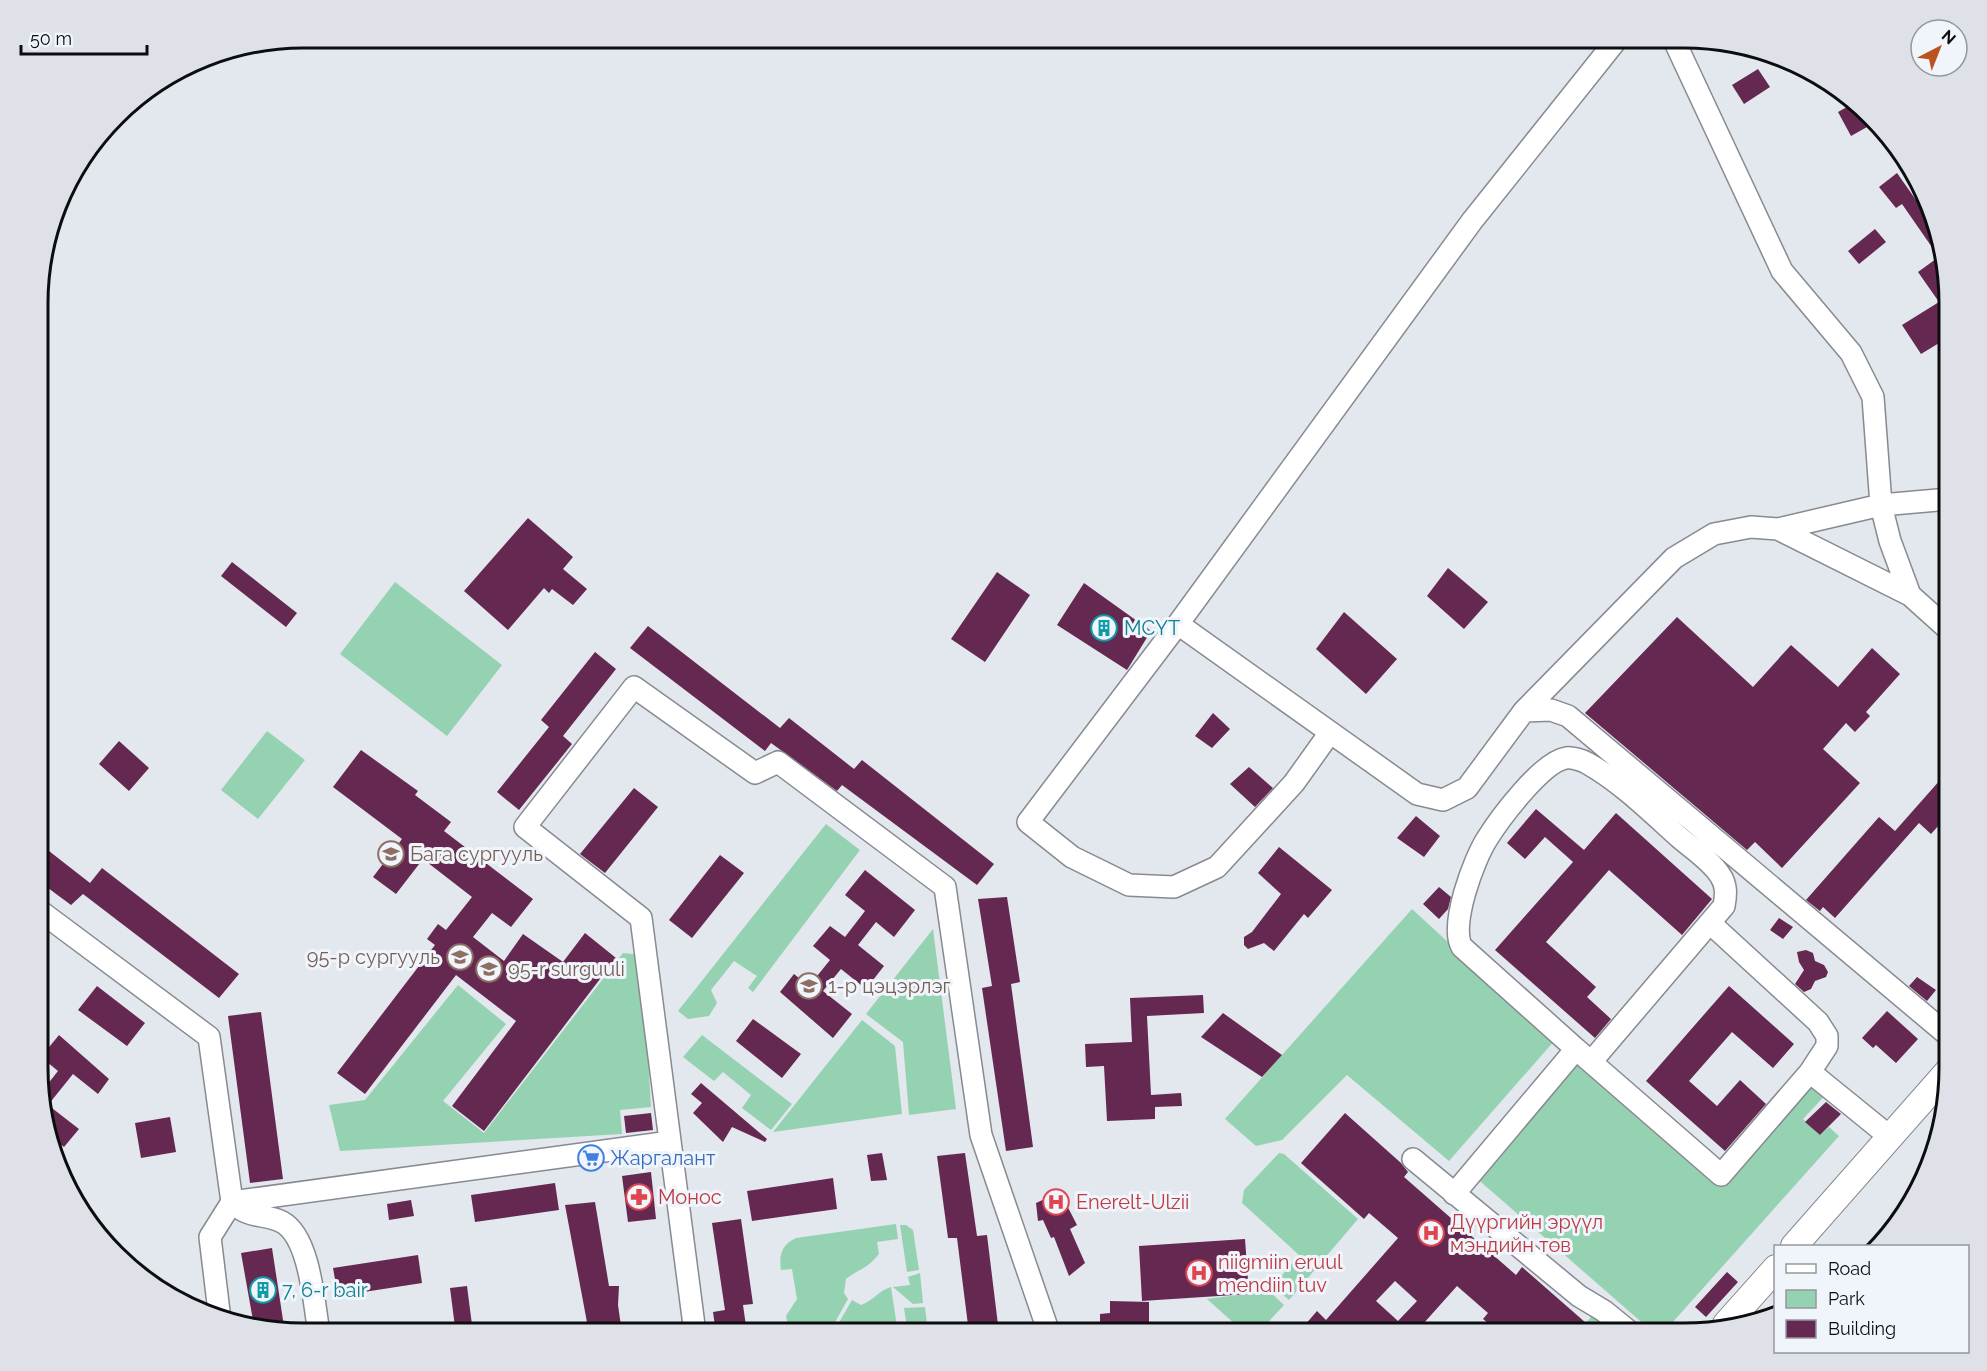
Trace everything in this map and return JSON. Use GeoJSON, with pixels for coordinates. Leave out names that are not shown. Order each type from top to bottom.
{"type":"FeatureCollection","features":[{"type":"Feature","properties":{"kind":"street"},"geometry":{"type":"LineString","coordinates":[[1329,734],[1294,783],[1217,867],[1174,887],[1129,885],[1072,857],[1028,822],[1178,624],[1472,221],[1610,48]]}},
{"type":"Feature","properties":{"kind":"street"},"geometry":{"type":"LineString","coordinates":[[1678,48],[1782,271],[1851,353],[1873,397],[1881,506],[1890,541],[1910,595]]}},
{"type":"Feature","properties":{"kind":"street"},"geometry":{"type":"LineString","coordinates":[[1178,624],[1417,795],[1443,800],[1467,788],[1524,711],[1674,558],[1714,534],[1751,527],[1778,529],[1881,506],[1939,500]]}},
{"type":"Feature","properties":{"kind":"street"},"geometry":{"type":"LineString","coordinates":[[1778,529],[1910,595],[1939,621]]}},
{"type":"Feature","properties":{"kind":"street"},"geometry":{"type":"LineString","coordinates":[[694,1323],[641,918],[525,827],[634,687],[755,773],[778,762],[945,887],[981,1135],[1046,1323]]}},
{"type":"Feature","properties":{"kind":"street"},"geometry":{"type":"LineString","coordinates":[[1524,711],[1551,710],[1568,716],[1939,1028]]}},
{"type":"Feature","properties":{"kind":"street"},"geometry":{"type":"LineString","coordinates":[[1454,1194],[1583,1056],[1710,923],[1724,906],[1727,892],[1720,875],[1642,805],[1585,761],[1567,758],[1551,764],[1522,794],[1486,839],[1464,899],[1458,921],[1457,939],[1462,947],[1583,1056],[1721,1174],[1810,1072],[1827,1046],[1827,1036],[1818,1022],[1710,923]]}},
{"type":"Feature","properties":{"kind":"street"},"geometry":{"type":"LineString","coordinates":[[48,917],[209,1037],[232,1202],[241,1212],[283,1223],[304,1249],[317,1323]]}},
{"type":"Feature","properties":{"kind":"street"},"geometry":{"type":"LineString","coordinates":[[1810,1072],[1890,1137]]}},
{"type":"Feature","properties":{"kind":"street"},"geometry":{"type":"LineString","coordinates":[[1795,1245],[1938,1082]]}},
{"type":"Feature","properties":{"kind":"street"},"geometry":{"type":"LineString","coordinates":[[232,1202],[670,1142]]}},
{"type":"Feature","properties":{"kind":"street"},"geometry":{"type":"LineString","coordinates":[[1413,1159],[1579,1296],[1604,1311],[1618,1323]]}},
{"type":"Feature","properties":{"kind":"street"},"geometry":{"type":"LineString","coordinates":[[219,1308],[210,1237],[232,1202]]}},
{"type":"Feature","properties":{"kind":"street"},"geometry":{"type":"LineString","coordinates":[[1731,1319],[1774,1270]]}},
{"type":"Feature","properties":{"kind":"green space"},"geometry":{"type":"Polygon","coordinates":[[[395,582],[502,665],[447,736],[340,654],[395,582]]]}},
{"type":"Feature","properties":{"kind":"green space"},"geometry":{"type":"Polygon","coordinates":[[[267,731],[305,760],[258,819],[221,790],[267,731]]]}},
{"type":"Feature","properties":{"kind":"green space"},"geometry":{"type":"Polygon","coordinates":[[[826,824],[860,850],[753,992],[748,988],[757,976],[734,961],[711,990],[717,1003],[709,1016],[688,1019],[678,1011],[826,824]]]}},
{"type":"Feature","properties":{"kind":"green space"},"geometry":{"type":"Polygon","coordinates":[[[1412,909],[1555,1040],[1449,1161],[1347,1075],[1282,1140],[1256,1146],[1225,1119],[1412,909]]]}},
{"type":"Feature","properties":{"kind":"green space"},"geometry":{"type":"Polygon","coordinates":[[[933,929],[956,1109],[909,1115],[903,1042],[866,1014],[933,929]]]}},
{"type":"Feature","properties":{"kind":"green space"},"geometry":{"type":"Polygon","coordinates":[[[623,953],[642,955],[651,1107],[620,1110],[622,1134],[340,1151],[329,1105],[365,1100],[458,985],[506,1024],[443,1101],[484,1133],[623,953]]]}},
{"type":"Feature","properties":{"kind":"green space"},"geometry":{"type":"Polygon","coordinates":[[[862,1020],[895,1046],[902,1114],[773,1132],[862,1020]]]}},
{"type":"Feature","properties":{"kind":"green space"},"geometry":{"type":"Polygon","coordinates":[[[702,1035],[792,1104],[771,1130],[742,1108],[751,1095],[723,1072],[714,1081],[683,1057],[702,1035]]]}},
{"type":"Feature","properties":{"kind":"green space"},"geometry":{"type":"Polygon","coordinates":[[[1578,1055],[1722,1181],[1816,1074],[1832,1088],[1803,1119],[1820,1135],[1829,1127],[1839,1136],[1672,1323],[1643,1323],[1474,1176],[1578,1055]]]}},
{"type":"Feature","properties":{"kind":"green space"},"geometry":{"type":"Polygon","coordinates":[[[1279,1153],[1284,1154],[1358,1219],[1289,1300],[1273,1286],[1299,1255],[1242,1203],[1244,1190],[1279,1153]]]}},
{"type":"Feature","properties":{"kind":"green space"},"geometry":{"type":"Polygon","coordinates":[[[896,1224],[898,1239],[877,1242],[879,1254],[867,1266],[846,1279],[844,1293],[848,1299],[835,1323],[788,1323],[786,1316],[797,1299],[792,1269],[781,1270],[780,1260],[784,1247],[796,1238],[896,1224]]]}},
{"type":"Feature","properties":{"kind":"green space"},"geometry":{"type":"Polygon","coordinates":[[[900,1225],[906,1225],[913,1230],[919,1270],[907,1272],[900,1225]]]}},
{"type":"Feature","properties":{"kind":"green space"},"geometry":{"type":"Polygon","coordinates":[[[920,1273],[923,1303],[913,1304],[893,1287],[910,1285],[908,1277],[920,1273]]]}},
{"type":"Feature","properties":{"kind":"green space"},"geometry":{"type":"Polygon","coordinates":[[[891,1287],[896,1323],[839,1323],[852,1300],[861,1305],[891,1287]]]}},
{"type":"Feature","properties":{"kind":"green space"},"geometry":{"type":"Polygon","coordinates":[[[1269,1291],[1284,1305],[1267,1323],[1234,1323],[1207,1299],[1269,1291]]]}},
{"type":"Feature","properties":{"kind":"green space"},"geometry":{"type":"Polygon","coordinates":[[[925,1307],[927,1323],[906,1323],[904,1308],[925,1307]]]}},
{"type":"Feature","properties":{"kind":"green space"},"geometry":{"type":"Polygon","coordinates":[[[1598,1309],[1615,1323],[1586,1323],[1598,1309]]]}},
{"type":"Feature","properties":{"kind":"building"},"geometry":{"type":"Polygon","coordinates":[[[1758,69],[1770,87],[1744,104],[1732,85],[1758,69]]]}},
{"type":"Feature","properties":{"kind":"building"},"geometry":{"type":"Polygon","coordinates":[[[1847,107],[1867,127],[1851,136],[1838,112],[1847,107]]]}},
{"type":"Feature","properties":{"kind":"building"},"geometry":{"type":"Polygon","coordinates":[[[1897,173],[1920,206],[1933,248],[1902,204],[1896,208],[1879,187],[1897,173]]]}},
{"type":"Feature","properties":{"kind":"building"},"geometry":{"type":"Polygon","coordinates":[[[1875,229],[1886,242],[1859,264],[1848,251],[1875,229]]]}},
{"type":"Feature","properties":{"kind":"building"},"geometry":{"type":"Polygon","coordinates":[[[1935,260],[1939,302],[1918,272],[1935,260]]]}},
{"type":"Feature","properties":{"kind":"building"},"geometry":{"type":"Polygon","coordinates":[[[1939,302],[1939,343],[1921,354],[1902,325],[1939,302]]]}},
{"type":"Feature","properties":{"kind":"building"},"geometry":{"type":"Polygon","coordinates":[[[528,518],[573,557],[563,569],[587,589],[573,605],[552,589],[549,593],[544,588],[508,630],[464,591],[528,518]]]}},
{"type":"Feature","properties":{"kind":"building"},"geometry":{"type":"Polygon","coordinates":[[[232,562],[297,613],[286,627],[221,576],[232,562]]]}},
{"type":"Feature","properties":{"kind":"building"},"geometry":{"type":"Polygon","coordinates":[[[1448,568],[1488,602],[1464,629],[1427,596],[1448,568]]]}},
{"type":"Feature","properties":{"kind":"building"},"geometry":{"type":"Polygon","coordinates":[[[997,572],[1030,595],[985,662],[951,639],[997,572]]]}},
{"type":"Feature","properties":{"kind":"building","name":"МСҮТ"},"geometry":{"type":"Polygon","coordinates":[[[1084,583],[1151,631],[1127,670],[1057,625],[1084,583]]]}},
{"type":"Feature","properties":{"kind":"building"},"geometry":{"type":"Polygon","coordinates":[[[1344,612],[1397,659],[1366,694],[1316,649],[1344,612]]]}},
{"type":"Feature","properties":{"kind":"building"},"geometry":{"type":"Polygon","coordinates":[[[1677,617],[1753,687],[1791,645],[1838,687],[1872,648],[1900,674],[1866,712],[1870,716],[1855,732],[1846,723],[1823,749],[1860,783],[1782,868],[1755,842],[1747,850],[1585,713],[1677,617]]]}},
{"type":"Feature","properties":{"kind":"building"},"geometry":{"type":"Polygon","coordinates":[[[648,626],[780,728],[789,718],[854,769],[862,760],[994,864],[977,885],[842,785],[837,791],[771,743],[765,751],[630,648],[648,626]]]}},
{"type":"Feature","properties":{"kind":"building"},"geometry":{"type":"Polygon","coordinates":[[[595,652],[616,669],[563,736],[572,744],[519,810],[497,792],[549,727],[541,720],[595,652]]]}},
{"type":"Feature","properties":{"kind":"building"},"geometry":{"type":"Polygon","coordinates":[[[1213,713],[1230,729],[1212,748],[1195,736],[1213,713]]]}},
{"type":"Feature","properties":{"kind":"building"},"geometry":{"type":"Polygon","coordinates":[[[119,741],[149,768],[129,791],[99,764],[119,741]]]}},
{"type":"Feature","properties":{"kind":"building"},"geometry":{"type":"Polygon","coordinates":[[[361,750],[418,791],[415,795],[451,822],[444,831],[533,899],[511,927],[492,913],[473,937],[504,961],[523,934],[563,962],[585,933],[616,958],[484,1131],[452,1106],[516,1021],[456,975],[365,1094],[337,1073],[435,945],[427,939],[438,924],[446,930],[472,897],[423,859],[396,894],[373,877],[402,839],[333,787],[361,750]]]}},
{"type":"Feature","properties":{"kind":"building"},"geometry":{"type":"Polygon","coordinates":[[[1249,767],[1273,788],[1255,807],[1230,784],[1249,767]]]}},
{"type":"Feature","properties":{"kind":"building"},"geometry":{"type":"Polygon","coordinates":[[[1939,781],[1939,825],[1931,834],[1919,823],[1835,918],[1823,907],[1820,911],[1806,900],[1879,817],[1895,831],[1939,781]]]}},
{"type":"Feature","properties":{"kind":"building"},"geometry":{"type":"Polygon","coordinates":[[[634,788],[658,807],[605,873],[580,854],[634,788]]]}},
{"type":"Feature","properties":{"kind":"building"},"geometry":{"type":"Polygon","coordinates":[[[1536,809],[1584,850],[1616,813],[1712,899],[1682,935],[1609,870],[1546,942],[1596,987],[1587,997],[1611,1019],[1595,1038],[1495,950],[1573,862],[1545,837],[1525,859],[1507,843],[1536,809]]]}},
{"type":"Feature","properties":{"kind":"building"},"geometry":{"type":"Polygon","coordinates":[[[1416,816],[1440,836],[1424,857],[1397,838],[1416,816]]]}},
{"type":"Feature","properties":{"kind":"building"},"geometry":{"type":"Polygon","coordinates":[[[1279,847],[1332,890],[1308,918],[1304,914],[1274,951],[1264,943],[1248,949],[1244,945],[1244,937],[1252,932],[1281,894],[1258,873],[1279,847]]]}},
{"type":"Feature","properties":{"kind":"building"},"geometry":{"type":"Polygon","coordinates":[[[48,850],[90,883],[102,868],[239,974],[219,998],[83,894],[71,905],[48,888],[48,850]]]}},
{"type":"Feature","properties":{"kind":"building"},"geometry":{"type":"Polygon","coordinates":[[[720,855],[744,873],[692,938],[669,920],[720,855]]]}},
{"type":"Feature","properties":{"kind":"building"},"geometry":{"type":"Polygon","coordinates":[[[865,870],[915,910],[894,937],[876,922],[858,945],[884,966],[866,989],[841,969],[823,991],[852,1014],[833,1038],[780,992],[794,974],[809,986],[830,960],[813,946],[830,926],[845,937],[865,911],[845,895],[865,870]]]}},
{"type":"Feature","properties":{"kind":"building"},"geometry":{"type":"Polygon","coordinates":[[[1439,887],[1451,897],[1448,909],[1439,919],[1423,904],[1439,887]]]}},
{"type":"Feature","properties":{"kind":"building"},"geometry":{"type":"Polygon","coordinates":[[[1007,897],[1020,982],[1011,984],[1033,1147],[1006,1151],[982,988],[992,986],[978,899],[1007,897]]]}},
{"type":"Feature","properties":{"kind":"building"},"geometry":{"type":"Polygon","coordinates":[[[1779,918],[1793,927],[1783,939],[1770,930],[1779,918]]]}},
{"type":"Feature","properties":{"kind":"building"},"geometry":{"type":"Polygon","coordinates":[[[1806,950],[1813,953],[1815,961],[1824,965],[1828,972],[1826,977],[1815,981],[1811,989],[1804,992],[1795,984],[1804,970],[1797,952],[1806,950]]]}},
{"type":"Feature","properties":{"kind":"building"},"geometry":{"type":"Polygon","coordinates":[[[1917,977],[1936,990],[1927,1001],[1909,986],[1917,977]]]}},
{"type":"Feature","properties":{"kind":"building"},"geometry":{"type":"Polygon","coordinates":[[[97,986],[145,1023],[127,1046],[78,1010],[97,986]]]}},
{"type":"Feature","properties":{"kind":"building"},"geometry":{"type":"Polygon","coordinates":[[[1729,986],[1794,1044],[1773,1068],[1732,1032],[1689,1081],[1717,1106],[1740,1080],[1766,1104],[1725,1151],[1646,1081],[1729,986]]]}},
{"type":"Feature","properties":{"kind":"building"},"geometry":{"type":"Polygon","coordinates":[[[1203,995],[1204,1013],[1147,1016],[1151,1095],[1181,1093],[1182,1106],[1155,1107],[1155,1119],[1107,1121],[1104,1066],[1086,1067],[1085,1044],[1132,1042],[1130,998],[1203,995]]]}},
{"type":"Feature","properties":{"kind":"building"},"geometry":{"type":"Polygon","coordinates":[[[1887,1011],[1918,1039],[1896,1063],[1876,1045],[1873,1048],[1862,1038],[1887,1011]]]}},
{"type":"Feature","properties":{"kind":"building"},"geometry":{"type":"Polygon","coordinates":[[[261,1012],[283,1179],[250,1183],[228,1016],[261,1012]]]}},
{"type":"Feature","properties":{"kind":"building"},"geometry":{"type":"Polygon","coordinates":[[[1223,1013],[1282,1055],[1262,1077],[1201,1037],[1223,1013]]]}},
{"type":"Feature","properties":{"kind":"building"},"geometry":{"type":"Polygon","coordinates":[[[753,1019],[801,1054],[782,1078],[736,1041],[753,1019]]]}},
{"type":"Feature","properties":{"kind":"building"},"geometry":{"type":"Polygon","coordinates":[[[59,1035],[109,1079],[98,1094],[73,1074],[50,1102],[49,1083],[58,1071],[48,1063],[48,1048],[59,1035]]]}},
{"type":"Feature","properties":{"kind":"building"},"geometry":{"type":"Polygon","coordinates":[[[701,1083],[767,1139],[765,1142],[732,1127],[723,1142],[693,1113],[702,1103],[691,1094],[701,1083]]]}},
{"type":"Feature","properties":{"kind":"building"},"geometry":{"type":"Polygon","coordinates":[[[1826,1102],[1841,1114],[1820,1135],[1805,1122],[1826,1102]]]}},
{"type":"Feature","properties":{"kind":"building"},"geometry":{"type":"Polygon","coordinates":[[[51,1107],[79,1129],[64,1147],[60,1144],[51,1107]]]}},
{"type":"Feature","properties":{"kind":"building"},"geometry":{"type":"Polygon","coordinates":[[[651,1113],[653,1130],[626,1133],[624,1116],[651,1113]]]}},
{"type":"Feature","properties":{"kind":"building","name":"Дүүргийн эрүүл мэндийн төв"},"geometry":{"type":"Polygon","coordinates":[[[1345,1113],[1401,1163],[1408,1172],[1404,1177],[1516,1275],[1522,1267],[1586,1323],[1488,1323],[1483,1319],[1488,1313],[1457,1286],[1424,1323],[1307,1323],[1317,1311],[1326,1320],[1398,1238],[1369,1213],[1364,1219],[1301,1163],[1345,1113]],[[1395,1281],[1376,1301],[1398,1321],[1417,1301],[1395,1281]]]}},
{"type":"Feature","properties":{"kind":"building"},"geometry":{"type":"Polygon","coordinates":[[[170,1117],[176,1152],[141,1158],[135,1123],[170,1117]]]}},
{"type":"Feature","properties":{"kind":"building"},"geometry":{"type":"Polygon","coordinates":[[[882,1153],[887,1180],[871,1181],[867,1155],[882,1153]]]}},
{"type":"Feature","properties":{"kind":"building"},"geometry":{"type":"Polygon","coordinates":[[[965,1153],[977,1236],[987,1235],[998,1323],[968,1323],[957,1238],[948,1238],[937,1156],[965,1153]]]}},
{"type":"Feature","properties":{"kind":"building","name":"Монос"},"geometry":{"type":"Polygon","coordinates":[[[651,1172],[656,1219],[628,1222],[622,1176],[651,1172]]]}},
{"type":"Feature","properties":{"kind":"building"},"geometry":{"type":"Polygon","coordinates":[[[833,1178],[837,1209],[752,1221],[747,1191],[833,1178]]]}},
{"type":"Feature","properties":{"kind":"building"},"geometry":{"type":"Polygon","coordinates":[[[555,1183],[559,1210],[475,1222],[471,1195],[555,1183]]]}},
{"type":"Feature","properties":{"kind":"building"},"geometry":{"type":"Polygon","coordinates":[[[1060,1192],[1077,1225],[1070,1229],[1085,1263],[1069,1276],[1054,1237],[1051,1238],[1043,1220],[1038,1221],[1036,1203],[1060,1192]]]}},
{"type":"Feature","properties":{"kind":"building"},"geometry":{"type":"Polygon","coordinates":[[[411,1200],[414,1216],[389,1220],[387,1204],[411,1200]]]}},
{"type":"Feature","properties":{"kind":"building"},"geometry":{"type":"Polygon","coordinates":[[[595,1202],[609,1286],[619,1286],[618,1305],[621,1323],[587,1323],[565,1205],[595,1202]]]}},
{"type":"Feature","properties":{"kind":"building"},"geometry":{"type":"Polygon","coordinates":[[[741,1219],[753,1304],[743,1305],[746,1323],[715,1323],[713,1312],[725,1310],[712,1223],[741,1219]]]}},
{"type":"Feature","properties":{"kind":"building"},"geometry":{"type":"Polygon","coordinates":[[[1245,1239],[1249,1294],[1142,1301],[1139,1246],[1245,1239]]]}},
{"type":"Feature","properties":{"kind":"building","name":"7, 6-r bair"},"geometry":{"type":"Polygon","coordinates":[[[272,1248],[283,1322],[253,1318],[241,1253],[272,1248]]]}},
{"type":"Feature","properties":{"kind":"building"},"geometry":{"type":"Polygon","coordinates":[[[418,1255],[422,1283],[338,1296],[333,1268],[418,1255]]]}},
{"type":"Feature","properties":{"kind":"building"},"geometry":{"type":"Polygon","coordinates":[[[1727,1272],[1738,1282],[1706,1317],[1695,1307],[1727,1272]]]}},
{"type":"Feature","properties":{"kind":"building"},"geometry":{"type":"Polygon","coordinates":[[[467,1286],[472,1323],[454,1323],[450,1288],[467,1286]]]}},
{"type":"Feature","properties":{"kind":"building"},"geometry":{"type":"Polygon","coordinates":[[[1110,1301],[1149,1302],[1149,1323],[1100,1323],[1100,1314],[1110,1313],[1110,1301]]]}},
{"type":"Feature","properties":{"kind":"place","name":"МСҮТ"},"geometry":{"type":"Point","coordinates":[1104,628]}},
{"type":"Feature","properties":{"kind":"place","name":"Бага сургууль"},"geometry":{"type":"Point","coordinates":[391,854]}},
{"type":"Feature","properties":{"kind":"place","name":"95-р сургууль"},"geometry":{"type":"Point","coordinates":[460,957]}},
{"type":"Feature","properties":{"kind":"place","name":"95-r surguuli"},"geometry":{"type":"Point","coordinates":[489,969]}},
{"type":"Feature","properties":{"kind":"place","name":"1-р цэцэрлэг"},"geometry":{"type":"Point","coordinates":[809,986]}},
{"type":"Feature","properties":{"kind":"place","name":"Жаргалант"},"geometry":{"type":"Point","coordinates":[591,1158]}},
{"type":"Feature","properties":{"kind":"place","name":"Монос"},"geometry":{"type":"Point","coordinates":[639,1197]}},
{"type":"Feature","properties":{"kind":"place","name":"Enerelt-Ulzii"},"geometry":{"type":"Point","coordinates":[1056,1202]}},
{"type":"Feature","properties":{"kind":"place","name":"Дүүргийн эрүүл мэндийн төв"},"geometry":{"type":"Point","coordinates":[1431,1233]}},
{"type":"Feature","properties":{"kind":"place","name":"niigmiin eruul mendiin tuv"},"geometry":{"type":"Point","coordinates":[1199,1273]}},
{"type":"Feature","properties":{"kind":"place","name":"7, 6-r bair"},"geometry":{"type":"Point","coordinates":[263,1290]}}]}
